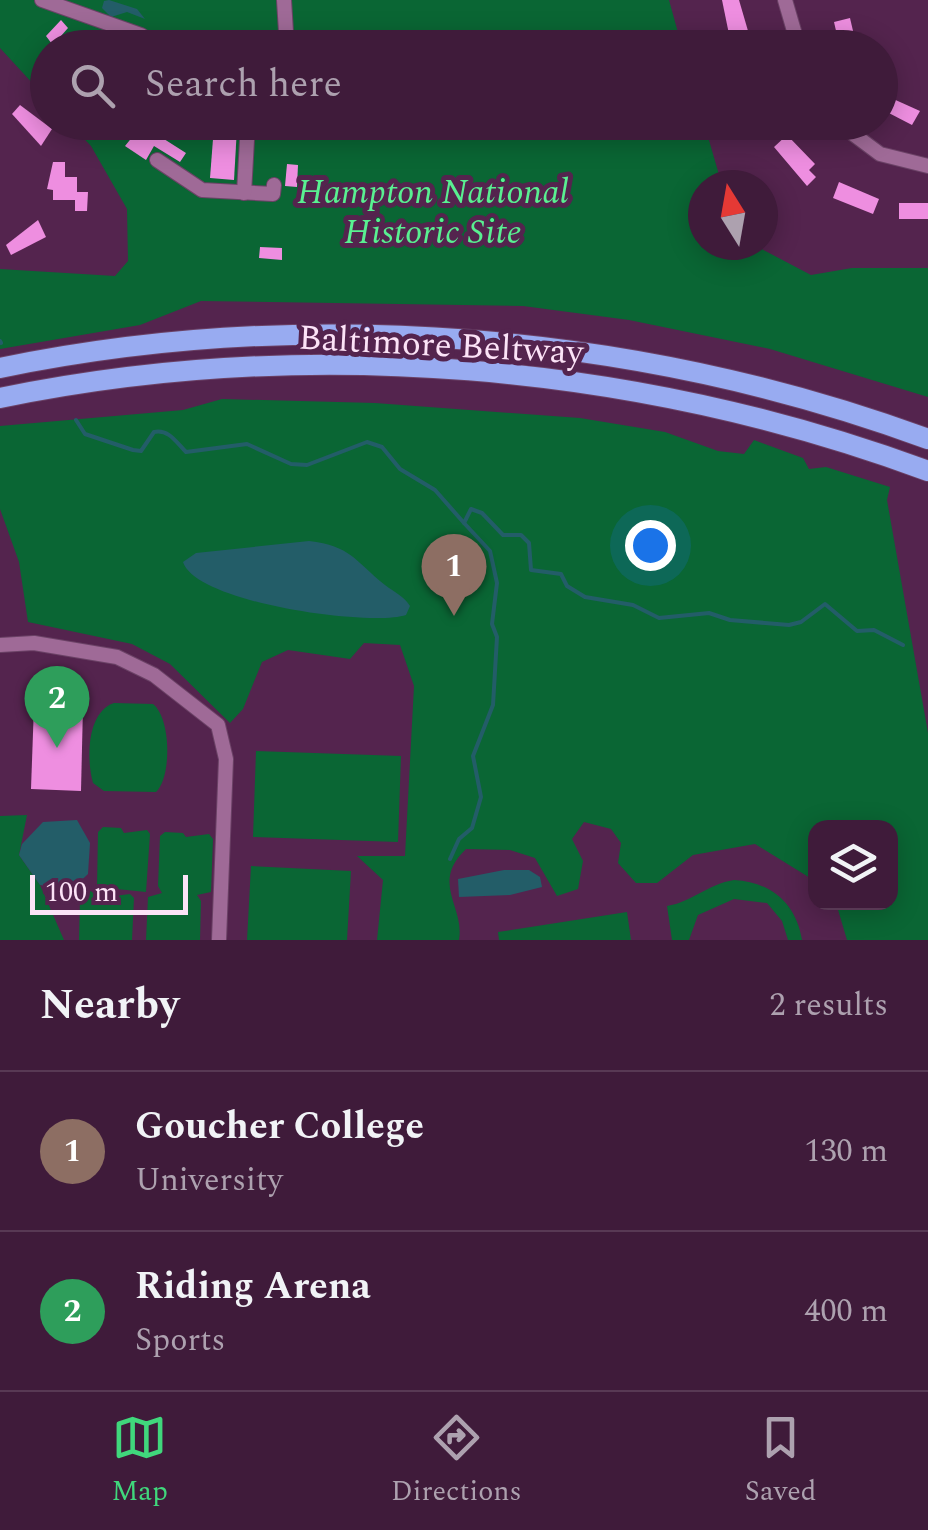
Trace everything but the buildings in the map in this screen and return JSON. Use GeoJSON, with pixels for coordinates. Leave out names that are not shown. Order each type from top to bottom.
{"type":"FeatureCollection","features":[{"type":"Feature","properties":{"kind":"highway","name":"Baltimore Beltway"},"geometry":{"type":"LineString","coordinates":[[0,368],[97,352],[259,338],[478,342],[576,354],[730,381],[852,413],[928,440]]}},
{"type":"Feature","properties":{"kind":"highway","name":"Baltimore Beltway"},"geometry":{"type":"LineString","coordinates":[[0,398],[100,381],[260,368],[496,373],[572,382],[725,411],[846,442],[928,471]]}},
{"type":"Feature","properties":{"kind":"street"},"geometry":{"type":"LineString","coordinates":[[42,0],[94,10],[129,30]]}},
{"type":"Feature","properties":{"kind":"street"},"geometry":{"type":"LineString","coordinates":[[284,0],[285,30]]}},
{"type":"Feature","properties":{"kind":"street"},"geometry":{"type":"LineString","coordinates":[[787,0],[794,30]]}},
{"type":"Feature","properties":{"kind":"street"},"geometry":{"type":"LineString","coordinates":[[244,193],[247,140]]}},
{"type":"Feature","properties":{"kind":"street"},"geometry":{"type":"LineString","coordinates":[[861,140],[880,154],[928,166]]}},
{"type":"Feature","properties":{"kind":"street"},"geometry":{"type":"LineString","coordinates":[[156,160],[202,190],[273,194],[274,185]]}},
{"type":"Feature","properties":{"kind":"street"},"geometry":{"type":"LineString","coordinates":[[0,645],[34,642],[116,657],[154,675],[218,725],[226,759],[219,940]]}},
{"type":"Feature","properties":{"kind":"green space"},"geometry":{"type":"Polygon","coordinates":[[[0,0],[669,0],[677,30],[30,30],[30,81],[0,48],[0,0]]]}},
{"type":"Feature","properties":{"kind":"green space","name":"Hampton National Historic Site"},"geometry":{"type":"Polygon","coordinates":[[[85,140],[709,140],[718,170],[688,170],[688,260],[778,258],[811,275],[852,268],[928,268],[928,397],[770,349],[629,320],[523,306],[201,301],[140,325],[0,349],[0,269],[115,276],[128,261],[127,209],[85,140]]]}},
{"type":"Feature","properties":{"kind":"green space"},"geometry":{"type":"Polygon","coordinates":[[[222,399],[375,403],[580,418],[665,432],[718,451],[744,454],[754,440],[803,458],[809,469],[826,467],[890,487],[887,500],[928,733],[928,940],[847,940],[838,910],[898,910],[898,820],[808,820],[808,877],[755,844],[693,855],[657,883],[636,883],[618,863],[621,843],[611,829],[584,822],[572,839],[583,861],[578,889],[557,896],[535,858],[510,850],[466,849],[456,861],[450,884],[459,940],[377,940],[383,880],[357,856],[405,856],[414,686],[400,645],[364,643],[350,659],[288,650],[262,662],[243,709],[230,723],[170,664],[132,644],[28,622],[19,562],[0,509],[0,426],[183,410],[222,399]]]}},
{"type":"Feature","properties":{"kind":"green space"},"geometry":{"type":"Polygon","coordinates":[[[114,703],[153,704],[159,711],[166,734],[167,761],[156,792],[104,791],[93,783],[91,737],[98,716],[114,703]]]}},
{"type":"Feature","properties":{"kind":"green space"},"geometry":{"type":"Polygon","coordinates":[[[256,751],[401,756],[398,842],[253,837],[256,751]]]}},
{"type":"Feature","properties":{"kind":"green space"},"geometry":{"type":"Polygon","coordinates":[[[27,815],[19,855],[40,885],[64,940],[0,940],[0,816],[27,815]]]}},
{"type":"Feature","properties":{"kind":"green space"},"geometry":{"type":"Polygon","coordinates":[[[103,827],[121,828],[124,833],[147,830],[150,834],[146,892],[97,887],[98,832],[103,827]]]}},
{"type":"Feature","properties":{"kind":"green space"},"geometry":{"type":"Polygon","coordinates":[[[165,832],[183,833],[186,837],[209,834],[213,839],[211,892],[197,895],[201,901],[200,940],[146,940],[148,897],[162,893],[158,886],[160,836],[165,832]]]}},
{"type":"Feature","properties":{"kind":"green space"},"geometry":{"type":"Polygon","coordinates":[[[251,866],[351,871],[347,940],[247,940],[251,866]]]}},
{"type":"Feature","properties":{"kind":"green space"},"geometry":{"type":"Polygon","coordinates":[[[734,880],[759,885],[780,897],[794,915],[802,940],[788,940],[782,921],[767,903],[734,899],[698,915],[689,940],[672,940],[667,906],[734,880]]]}},
{"type":"Feature","properties":{"kind":"green space"},"geometry":{"type":"Polygon","coordinates":[[[86,891],[104,892],[107,897],[130,894],[134,898],[132,940],[79,940],[80,896],[86,891]]]}},
{"type":"Feature","properties":{"kind":"green space"},"geometry":{"type":"Polygon","coordinates":[[[627,912],[631,940],[499,940],[498,932],[627,912]]]}},
{"type":"Feature","properties":{"kind":"shaded area"},"geometry":{"type":"Polygon","coordinates":[[[104,1],[137,9],[145,19],[127,12],[111,17],[102,8],[104,1]]]}},
{"type":"Feature","properties":{"kind":"shaded area"},"geometry":{"type":"Polygon","coordinates":[[[309,541],[334,546],[351,556],[405,599],[410,606],[406,615],[358,618],[250,600],[195,577],[183,562],[196,553],[309,541]]]}},
{"type":"Feature","properties":{"kind":"shaded area"},"geometry":{"type":"Polygon","coordinates":[[[77,820],[90,843],[88,874],[71,890],[40,885],[19,855],[22,844],[43,822],[77,820]]]}},
{"type":"Feature","properties":{"kind":"shaded area"},"geometry":{"type":"Polygon","coordinates":[[[504,870],[529,870],[540,877],[542,887],[510,895],[459,897],[458,879],[504,870]]]}},
{"type":"Feature","properties":{"kind":"waterway"},"geometry":{"type":"LineString","coordinates":[[76,420],[85,434],[133,450],[141,451],[154,432],[164,432],[186,452],[247,444],[291,464],[307,465],[367,442],[382,447],[400,469],[435,490],[464,523],[471,509],[482,513],[503,535],[521,535],[529,543],[531,570],[561,574],[567,586],[585,597],[633,605],[659,618],[709,613],[730,620],[789,625],[801,622],[825,604],[857,631],[874,630],[903,645]]}},
{"type":"Feature","properties":{"kind":"waterway"},"geometry":{"type":"LineString","coordinates":[[450,859],[459,839],[472,828],[481,797],[473,756],[493,705],[497,637],[492,624],[497,583],[490,551],[464,523]]}},
{"type":"Feature","properties":{"kind":"place","name":"Goucher College"},"geometry":{"type":"Point","coordinates":[454,616]}},
{"type":"Feature","properties":{"kind":"place","name":"Riding Arena"},"geometry":{"type":"Point","coordinates":[57,748]}}]}
